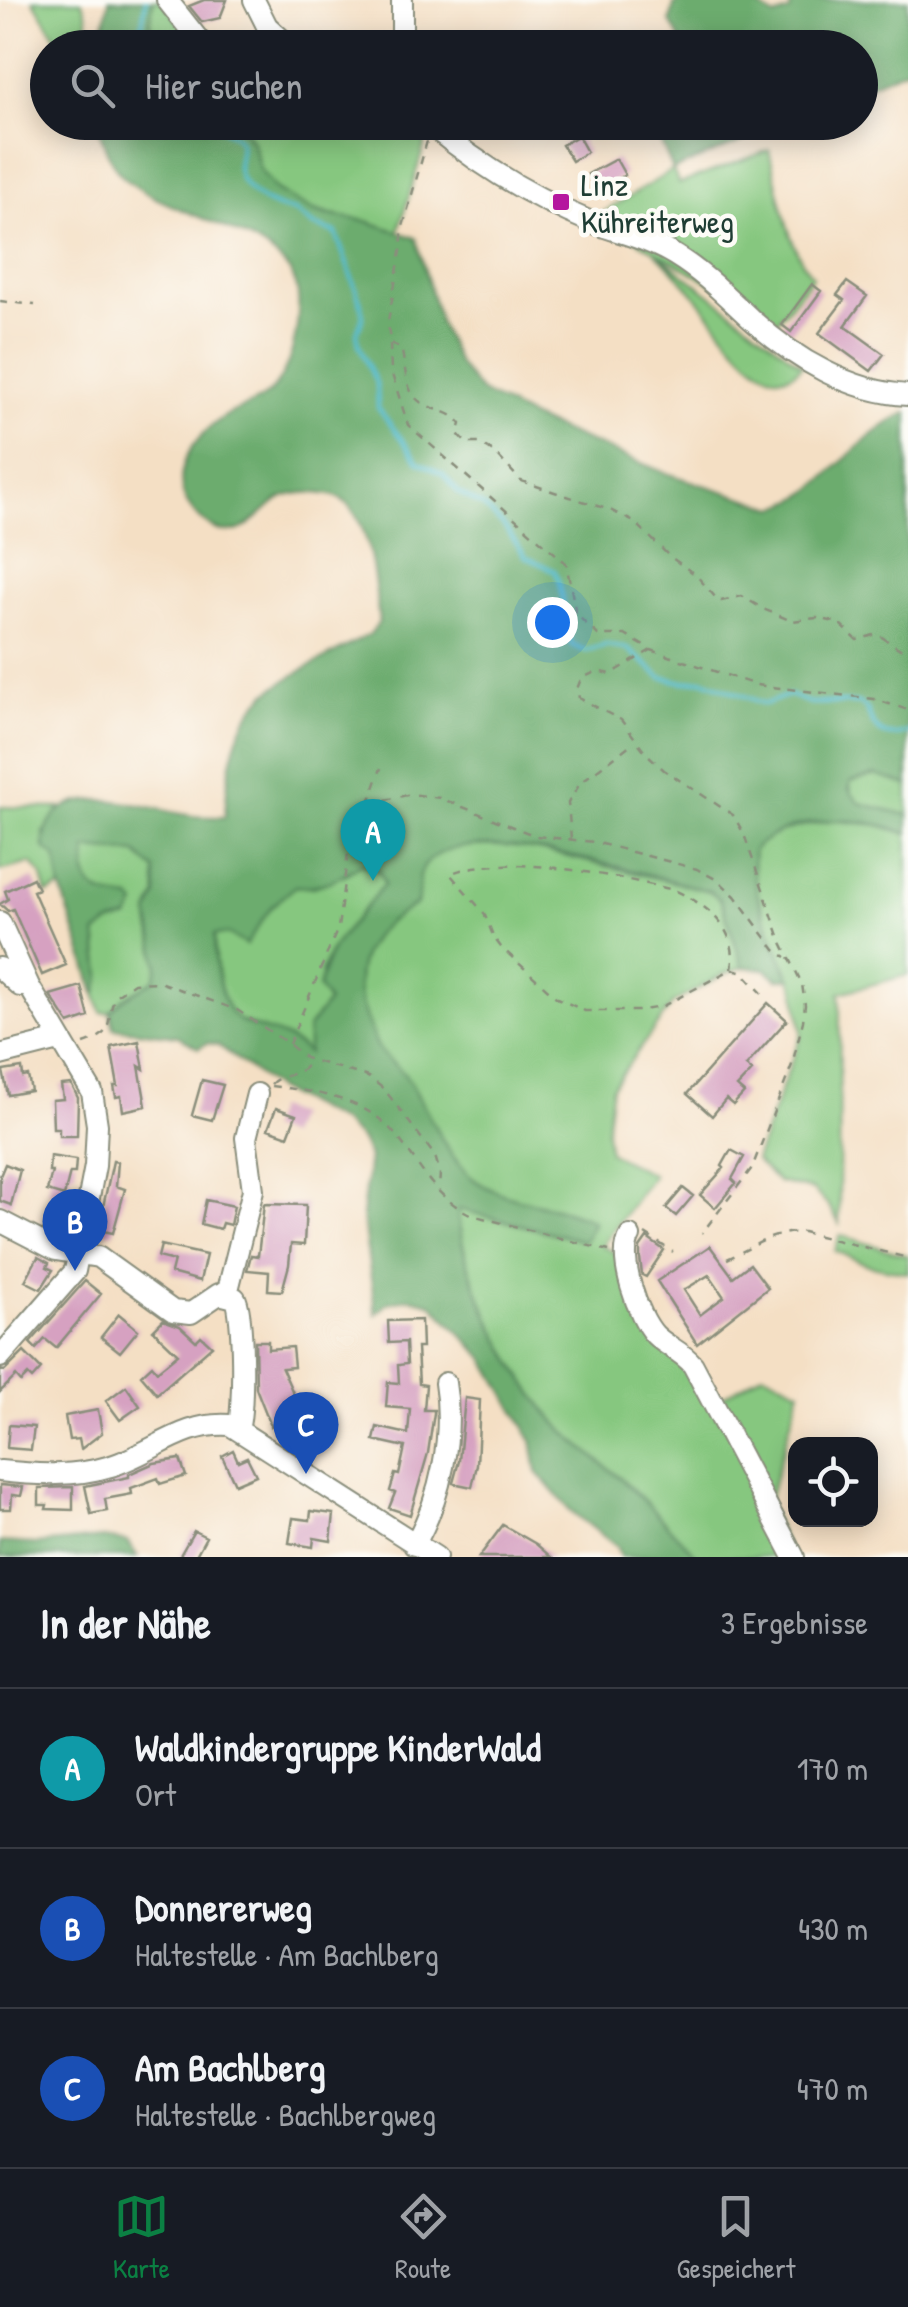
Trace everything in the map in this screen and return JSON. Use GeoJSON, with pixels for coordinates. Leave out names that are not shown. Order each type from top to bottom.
{"type":"FeatureCollection","features":[{"type":"Feature","properties":{"kind":"street"},"geometry":{"type":"LineString","coordinates":[[167,0],[191,30]]}},
{"type":"Feature","properties":{"kind":"street"},"geometry":{"type":"LineString","coordinates":[[254,0],[271,30]]}},
{"type":"Feature","properties":{"kind":"street"},"geometry":{"type":"LineString","coordinates":[[402,0],[402,30]]}},
{"type":"Feature","properties":{"kind":"street"},"geometry":{"type":"LineString","coordinates":[[450,140],[477,162],[529,192],[575,215],[674,254],[773,338],[830,373],[857,386],[908,394]]}},
{"type":"Feature","properties":{"kind":"street"},"geometry":{"type":"LineString","coordinates":[[0,922],[29,986],[90,1088],[97,1118],[94,1175],[77,1265],[0,1357]]}},
{"type":"Feature","properties":{"kind":"street"},"geometry":{"type":"LineString","coordinates":[[0,968],[20,986],[29,986]]}},
{"type":"Feature","properties":{"kind":"street"},"geometry":{"type":"LineString","coordinates":[[0,1056],[66,1044]]}},
{"type":"Feature","properties":{"kind":"street"},"geometry":{"type":"LineString","coordinates":[[227,1294],[253,1190],[246,1138],[257,1094]]}},
{"type":"Feature","properties":{"kind":"street"},"geometry":{"type":"LineString","coordinates":[[0,1221],[56,1250],[98,1257],[173,1311],[192,1313],[219,1294],[227,1294],[239,1304],[243,1401],[238,1428]]}},
{"type":"Feature","properties":{"kind":"street"},"geometry":{"type":"LineString","coordinates":[[640,1236],[624,1254],[650,1328],[694,1365],[794,1557]]}},
{"type":"Feature","properties":{"kind":"street"},"geometry":{"type":"LineString","coordinates":[[414,1546],[446,1448],[449,1410],[444,1383]]}},
{"type":"Feature","properties":{"kind":"street"},"geometry":{"type":"LineString","coordinates":[[0,1471],[57,1474],[90,1470],[129,1459],[197,1426],[238,1428],[436,1557]]}},
{"type":"Feature","properties":{"kind":"path"},"geometry":{"type":"LineString","coordinates":[[426,140],[402,230],[388,321],[391,371],[408,424],[566,563],[576,614],[598,636],[626,635],[651,650],[756,685],[874,699],[908,710]]}},
{"type":"Feature","properties":{"kind":"path"},"geometry":{"type":"LineString","coordinates":[[0,301],[35,305]]}},
{"type":"Feature","properties":{"kind":"path"},"geometry":{"type":"LineString","coordinates":[[390,343],[401,348],[407,381],[417,400],[454,414],[461,424],[458,434],[466,443],[480,443],[508,464],[521,482],[610,510],[636,523],[721,601],[742,596],[792,620],[817,618],[839,623],[857,640],[876,634],[908,654]]}},
{"type":"Feature","properties":{"kind":"path"},"geometry":{"type":"LineString","coordinates":[[651,650],[611,674],[596,671],[581,678],[577,690],[580,698],[621,720],[664,770],[733,816],[744,834],[802,984],[805,1005],[792,1065],[752,1168],[702,1233]]}},
{"type":"Feature","properties":{"kind":"path"},"geometry":{"type":"LineString","coordinates":[[572,840],[568,804],[581,782],[636,741]]}},
{"type":"Feature","properties":{"kind":"path"},"geometry":{"type":"LineString","coordinates":[[290,1044],[338,928],[350,837],[381,768]]}},
{"type":"Feature","properties":{"kind":"path"},"geometry":{"type":"LineString","coordinates":[[368,804],[411,794],[440,798],[536,836],[594,842],[697,869],[736,896],[775,950],[790,960]]}},
{"type":"Feature","properties":{"kind":"path"},"geometry":{"type":"LineString","coordinates":[[732,970],[733,956],[720,920],[696,900],[674,890],[516,865],[485,865],[450,874],[484,912],[500,947],[557,998],[574,1008],[610,1012],[662,1007],[732,970],[741,971],[762,994]]}},
{"type":"Feature","properties":{"kind":"path"},"geometry":{"type":"LineString","coordinates":[[66,1044],[102,1037],[110,1023],[112,1002],[122,989],[152,981],[237,1010],[305,1058],[368,1077],[384,1089],[435,1156],[440,1173],[438,1189]]}},
{"type":"Feature","properties":{"kind":"path"},"geometry":{"type":"LineString","coordinates":[[305,1058],[305,1067],[298,1073],[274,1080],[269,1086],[345,1101],[374,1116],[391,1129],[417,1168],[453,1206],[472,1215],[588,1243],[625,1262]]}},
{"type":"Feature","properties":{"kind":"path"},"geometry":{"type":"LineString","coordinates":[[727,1260],[788,1231],[908,1258]]}},
{"type":"Feature","properties":{"kind":"path"},"geometry":{"type":"LineString","coordinates":[[640,1236],[673,1252]]}},
{"type":"Feature","properties":{"kind":"green space"},"geometry":{"type":"Polygon","coordinates":[[[33,0],[81,0],[87,30],[52,30],[33,0]]]}},
{"type":"Feature","properties":{"kind":"green space"},"geometry":{"type":"Polygon","coordinates":[[[109,0],[153,0],[151,30],[100,30],[109,0]]]}},
{"type":"Feature","properties":{"kind":"green space"},"geometry":{"type":"Polygon","coordinates":[[[153,0],[161,0],[187,30],[151,30],[153,0]]]}},
{"type":"Feature","properties":{"kind":"green space"},"geometry":{"type":"Polygon","coordinates":[[[681,0],[750,0],[775,17],[790,11],[791,0],[908,0],[908,68],[878,81],[878,30],[674,30],[670,22],[674,5],[681,0]]]}},
{"type":"Feature","properties":{"kind":"green space"},"geometry":{"type":"Polygon","coordinates":[[[103,140],[251,140],[260,170],[277,191],[318,213],[367,221],[416,238],[440,324],[459,365],[480,391],[534,419],[663,472],[776,508],[807,493],[869,438],[908,412],[908,785],[875,775],[850,782],[849,790],[859,803],[908,815],[908,834],[870,823],[807,823],[769,837],[754,849],[759,899],[790,979],[777,979],[766,969],[743,967],[721,900],[710,891],[564,855],[483,846],[451,849],[429,861],[420,876],[417,904],[373,938],[360,967],[360,1002],[377,1046],[407,1077],[463,1170],[500,1193],[594,1222],[584,1241],[458,1209],[461,1235],[478,1291],[520,1374],[568,1435],[632,1489],[698,1557],[621,1557],[616,1546],[570,1510],[537,1472],[532,1440],[484,1358],[431,1303],[410,1298],[388,1303],[376,1314],[362,1215],[369,1157],[360,1139],[341,1122],[276,1089],[218,1045],[208,1043],[198,1048],[178,1036],[114,1028],[110,1012],[154,980],[158,967],[149,913],[157,895],[155,870],[136,853],[87,849],[86,873],[92,888],[131,899],[136,905],[129,918],[109,924],[96,934],[101,975],[96,996],[61,888],[56,857],[44,848],[49,824],[62,809],[102,800],[194,816],[225,817],[233,755],[251,711],[282,683],[370,634],[379,622],[365,535],[358,518],[337,497],[311,493],[286,496],[246,526],[228,532],[207,524],[192,510],[184,496],[183,466],[199,438],[212,426],[258,401],[275,386],[288,363],[298,296],[291,273],[274,255],[250,239],[137,187],[114,166],[103,140]],[[362,864],[325,883],[296,886],[271,907],[246,945],[229,934],[214,935],[223,997],[235,1017],[284,1037],[308,1053],[308,1028],[328,1002],[318,987],[332,948],[385,883],[379,871],[362,864]]]}},
{"type":"Feature","properties":{"kind":"green space"},"geometry":{"type":"Polygon","coordinates":[[[251,140],[426,140],[398,232],[324,213],[289,199],[262,173],[251,140]]]}},
{"type":"Feature","properties":{"kind":"green space"},"geometry":{"type":"Polygon","coordinates":[[[660,140],[745,140],[673,170],[660,140]]]}},
{"type":"Feature","properties":{"kind":"green space"},"geometry":{"type":"Polygon","coordinates":[[[769,150],[790,234],[813,276],[771,329],[743,302],[596,217],[673,170],[679,184],[769,150]]]}},
{"type":"Feature","properties":{"kind":"green space"},"geometry":{"type":"Polygon","coordinates":[[[656,253],[802,365],[792,374],[778,377],[764,372],[738,349],[656,253]]]}},
{"type":"Feature","properties":{"kind":"green space"},"geometry":{"type":"Polygon","coordinates":[[[875,775],[908,785],[908,815],[859,803],[851,797],[850,782],[875,775]]]}},
{"type":"Feature","properties":{"kind":"green space"},"geometry":{"type":"Polygon","coordinates":[[[0,807],[63,808],[44,832],[44,848],[56,856],[61,888],[47,894],[41,874],[31,863],[0,871],[0,807]]]}},
{"type":"Feature","properties":{"kind":"green space"},"geometry":{"type":"Polygon","coordinates":[[[837,821],[879,825],[908,834],[908,975],[840,993],[839,1223],[813,1190],[778,1182],[755,1160],[802,1033],[795,989],[751,873],[754,849],[762,842],[782,832],[837,821]]]}},
{"type":"Feature","properties":{"kind":"green space"},"geometry":{"type":"Polygon","coordinates":[[[490,843],[526,847],[710,891],[721,900],[743,967],[673,1003],[612,1087],[606,1131],[609,1152],[653,1175],[602,1246],[628,1259],[640,1302],[716,1400],[764,1373],[800,1390],[768,1503],[790,1557],[698,1557],[633,1490],[555,1421],[522,1376],[478,1292],[461,1234],[458,1208],[583,1241],[593,1222],[485,1187],[464,1170],[407,1077],[377,1046],[360,1002],[358,984],[359,967],[373,938],[417,904],[417,879],[428,861],[447,850],[490,843]]]}},
{"type":"Feature","properties":{"kind":"green space"},"geometry":{"type":"Polygon","coordinates":[[[87,848],[137,853],[155,869],[157,895],[149,913],[158,967],[154,980],[110,1012],[101,1012],[96,996],[101,975],[96,934],[109,924],[129,918],[131,899],[107,895],[92,887],[86,873],[87,848]]]}},
{"type":"Feature","properties":{"kind":"green space"},"geometry":{"type":"Polygon","coordinates":[[[362,864],[379,871],[385,883],[332,948],[321,972],[328,1002],[308,1028],[308,1054],[286,1038],[235,1017],[223,997],[214,935],[229,934],[296,886],[314,887],[362,864]]]}},
{"type":"Feature","properties":{"kind":"green space"},"geometry":{"type":"Polygon","coordinates":[[[840,1235],[908,1256],[908,1273],[871,1266],[835,1251],[840,1235]]]}},
{"type":"Feature","properties":{"kind":"green space"},"geometry":{"type":"Polygon","coordinates":[[[103,1538],[128,1542],[138,1557],[0,1557],[0,1542],[37,1544],[103,1538]]]}},
{"type":"Feature","properties":{"kind":"building"},"geometry":{"type":"Polygon","coordinates":[[[204,0],[227,0],[220,18],[202,22],[189,6],[204,0]]]}},
{"type":"Feature","properties":{"kind":"building"},"geometry":{"type":"Polygon","coordinates":[[[580,140],[587,152],[572,161],[562,145],[580,140]]]}},
{"type":"Feature","properties":{"kind":"building"},"geometry":{"type":"Polygon","coordinates":[[[616,159],[625,175],[597,191],[588,174],[616,159]]]}},
{"type":"Feature","properties":{"kind":"building"},"geometry":{"type":"Polygon","coordinates":[[[847,282],[867,296],[845,326],[884,354],[871,371],[819,333],[844,300],[837,295],[847,282]]]}},
{"type":"Feature","properties":{"kind":"building"},"geometry":{"type":"Polygon","coordinates":[[[812,284],[821,291],[791,332],[782,325],[812,284]]]}},
{"type":"Feature","properties":{"kind":"building"},"geometry":{"type":"Polygon","coordinates":[[[33,878],[38,889],[33,891],[66,965],[42,975],[13,909],[8,911],[0,904],[8,899],[5,891],[33,878]]]}},
{"type":"Feature","properties":{"kind":"building"},"geometry":{"type":"Polygon","coordinates":[[[81,986],[89,1017],[69,1024],[50,995],[81,986]]]}},
{"type":"Feature","properties":{"kind":"building"},"geometry":{"type":"Polygon","coordinates":[[[768,1003],[787,1020],[746,1066],[752,1071],[737,1087],[744,1093],[733,1105],[726,1099],[712,1116],[687,1094],[768,1003]]]}},
{"type":"Feature","properties":{"kind":"building"},"geometry":{"type":"Polygon","coordinates":[[[139,1041],[146,1106],[123,1111],[121,1096],[116,1097],[114,1086],[118,1086],[111,1047],[139,1041]]]}},
{"type":"Feature","properties":{"kind":"building"},"geometry":{"type":"Polygon","coordinates":[[[22,1068],[31,1091],[8,1095],[3,1071],[22,1068]]]}},
{"type":"Feature","properties":{"kind":"building"},"geometry":{"type":"Polygon","coordinates":[[[202,1080],[223,1085],[212,1120],[192,1115],[202,1080]]]}},
{"type":"Feature","properties":{"kind":"building"},"geometry":{"type":"Polygon","coordinates":[[[71,1084],[78,1098],[77,1136],[59,1136],[59,1128],[53,1128],[52,1100],[63,1099],[61,1085],[71,1084]]]}},
{"type":"Feature","properties":{"kind":"building"},"geometry":{"type":"Polygon","coordinates":[[[276,1108],[296,1115],[288,1136],[268,1129],[276,1108]]]}},
{"type":"Feature","properties":{"kind":"building"},"geometry":{"type":"Polygon","coordinates":[[[731,1150],[744,1157],[732,1179],[736,1183],[715,1208],[700,1195],[724,1168],[731,1150]]]}},
{"type":"Feature","properties":{"kind":"building"},"geometry":{"type":"Polygon","coordinates":[[[50,1156],[76,1160],[75,1173],[70,1173],[64,1196],[47,1191],[52,1172],[50,1156]]]}},
{"type":"Feature","properties":{"kind":"building"},"geometry":{"type":"Polygon","coordinates":[[[113,1161],[118,1162],[116,1186],[125,1189],[113,1233],[98,1230],[113,1161]]]}},
{"type":"Feature","properties":{"kind":"building"},"geometry":{"type":"Polygon","coordinates":[[[5,1164],[20,1170],[11,1205],[0,1201],[0,1176],[5,1164]]]}},
{"type":"Feature","properties":{"kind":"building"},"geometry":{"type":"Polygon","coordinates":[[[683,1188],[693,1196],[676,1216],[666,1208],[683,1188]]]}},
{"type":"Feature","properties":{"kind":"building"},"geometry":{"type":"Polygon","coordinates":[[[206,1200],[234,1206],[230,1225],[222,1223],[220,1229],[201,1224],[206,1200]]]}},
{"type":"Feature","properties":{"kind":"building"},"geometry":{"type":"Polygon","coordinates":[[[264,1204],[306,1205],[304,1245],[291,1244],[282,1291],[268,1290],[269,1272],[247,1270],[251,1255],[258,1256],[264,1204]]]}},
{"type":"Feature","properties":{"kind":"building"},"geometry":{"type":"Polygon","coordinates":[[[647,1238],[664,1250],[646,1277],[642,1275],[640,1248],[647,1238]]]}},
{"type":"Feature","properties":{"kind":"building"},"geometry":{"type":"Polygon","coordinates":[[[161,1245],[206,1255],[200,1281],[171,1273],[174,1261],[158,1257],[161,1245]]]}},
{"type":"Feature","properties":{"kind":"building"},"geometry":{"type":"Polygon","coordinates":[[[710,1246],[733,1277],[750,1264],[768,1288],[697,1344],[657,1281],[710,1246]],[[709,1275],[684,1290],[700,1315],[724,1297],[709,1275]]]}},
{"type":"Feature","properties":{"kind":"building"},"geometry":{"type":"Polygon","coordinates":[[[38,1257],[53,1270],[41,1289],[25,1281],[38,1257]]]}},
{"type":"Feature","properties":{"kind":"building"},"geometry":{"type":"Polygon","coordinates":[[[85,1281],[101,1294],[56,1348],[45,1339],[36,1349],[30,1343],[85,1281]]]}},
{"type":"Feature","properties":{"kind":"building"},"geometry":{"type":"Polygon","coordinates":[[[119,1314],[138,1330],[120,1352],[101,1337],[119,1314]]]}},
{"type":"Feature","properties":{"kind":"building"},"geometry":{"type":"Polygon","coordinates":[[[163,1320],[180,1326],[196,1341],[201,1336],[212,1346],[157,1394],[141,1375],[152,1365],[157,1371],[178,1354],[153,1330],[163,1320]]]}},
{"type":"Feature","properties":{"kind":"building"},"geometry":{"type":"Polygon","coordinates":[[[421,1320],[422,1348],[417,1348],[419,1384],[426,1385],[424,1410],[434,1413],[428,1453],[410,1515],[389,1508],[395,1493],[390,1491],[395,1474],[399,1475],[405,1447],[374,1440],[377,1427],[408,1434],[410,1409],[386,1407],[388,1382],[399,1383],[398,1365],[407,1364],[406,1342],[389,1343],[388,1321],[421,1320]]]}},
{"type":"Feature","properties":{"kind":"building"},"geometry":{"type":"Polygon","coordinates":[[[255,1341],[268,1341],[268,1349],[292,1347],[294,1367],[282,1368],[298,1404],[276,1414],[280,1422],[271,1426],[256,1388],[255,1341]]]}},
{"type":"Feature","properties":{"kind":"building"},"geometry":{"type":"Polygon","coordinates":[[[24,1352],[41,1369],[32,1379],[28,1375],[21,1382],[16,1376],[0,1392],[0,1370],[5,1371],[24,1352]]]}},
{"type":"Feature","properties":{"kind":"building"},"geometry":{"type":"Polygon","coordinates":[[[126,1386],[140,1406],[120,1420],[106,1401],[126,1386]]]}},
{"type":"Feature","properties":{"kind":"building"},"geometry":{"type":"Polygon","coordinates":[[[465,1398],[480,1400],[472,1487],[453,1483],[465,1398]]]}},
{"type":"Feature","properties":{"kind":"building"},"geometry":{"type":"Polygon","coordinates":[[[98,1410],[102,1433],[81,1449],[79,1439],[69,1440],[65,1416],[98,1410]]]}},
{"type":"Feature","properties":{"kind":"building"},"geometry":{"type":"Polygon","coordinates":[[[9,1425],[34,1427],[31,1450],[7,1448],[9,1425]]]}},
{"type":"Feature","properties":{"kind":"building"},"geometry":{"type":"Polygon","coordinates":[[[233,1450],[238,1461],[247,1457],[256,1475],[235,1484],[222,1456],[233,1450]]]}},
{"type":"Feature","properties":{"kind":"building"},"geometry":{"type":"Polygon","coordinates":[[[180,1459],[186,1476],[160,1484],[158,1478],[131,1488],[132,1494],[105,1499],[107,1511],[91,1514],[85,1486],[129,1477],[154,1463],[180,1459]]]}},
{"type":"Feature","properties":{"kind":"building"},"geometry":{"type":"Polygon","coordinates":[[[0,1485],[23,1487],[21,1496],[12,1495],[11,1509],[0,1509],[0,1485]]]}},
{"type":"Feature","properties":{"kind":"building"},"geometry":{"type":"Polygon","coordinates":[[[73,1487],[73,1510],[39,1505],[39,1488],[73,1487]]]}},
{"type":"Feature","properties":{"kind":"building"},"geometry":{"type":"Polygon","coordinates":[[[311,1511],[334,1514],[331,1541],[314,1538],[313,1547],[289,1543],[293,1518],[310,1520],[311,1511]]]}},
{"type":"Feature","properties":{"kind":"building"},"geometry":{"type":"Polygon","coordinates":[[[503,1525],[536,1544],[551,1557],[479,1557],[503,1525]]]}},
{"type":"Feature","properties":{"kind":"building"},"geometry":{"type":"Polygon","coordinates":[[[194,1531],[206,1537],[195,1557],[179,1557],[194,1531]]]}},
{"type":"Feature","properties":{"kind":"waterway"},"geometry":{"type":"LineString","coordinates":[[141,30],[146,0]]}},
{"type":"Feature","properties":{"kind":"waterway"},"geometry":{"type":"LineString","coordinates":[[238,140],[240,176],[251,191],[267,203],[294,211],[313,225],[336,233],[361,304],[363,316],[357,333],[377,385],[378,408],[419,462],[443,474],[459,493],[484,507],[526,557],[555,571],[572,645],[586,651],[606,645],[627,648],[661,677],[683,682],[704,680],[765,704],[789,695],[810,703],[859,703],[881,732],[908,732]]}},
{"type":"Feature","properties":{"kind":"place","name":"Linz Kühreiterweg"},"geometry":{"type":"Point","coordinates":[561,202]}},
{"type":"Feature","properties":{"kind":"place","name":"Waldkindergruppe KinderWald"},"geometry":{"type":"Point","coordinates":[373,881]}},
{"type":"Feature","properties":{"kind":"place","name":"Donnererweg"},"geometry":{"type":"Point","coordinates":[75,1271]}},
{"type":"Feature","properties":{"kind":"place","name":"Am Bachlberg"},"geometry":{"type":"Point","coordinates":[306,1474]}}]}
